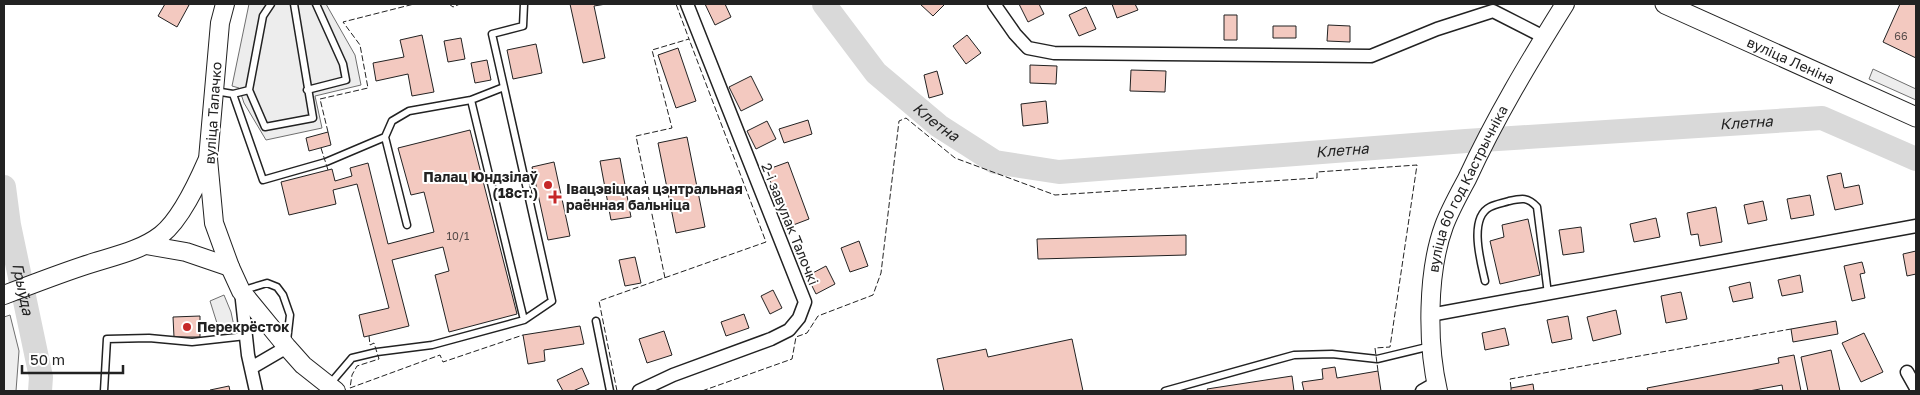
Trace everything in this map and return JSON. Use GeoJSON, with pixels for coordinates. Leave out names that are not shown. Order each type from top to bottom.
{"type":"FeatureCollection","features":[{"type":"Feature","properties":{"kind":"main road","name":"вуліца Леніна"},"geometry":{"type":"LineString","coordinates":[[1665,4],[1916,117]]}},
{"type":"Feature","properties":{"kind":"street","name":"вуліца Талачко"},"geometry":{"type":"LineString","coordinates":[[225,4],[220,23],[208,159],[214,223],[241,291],[286,347],[303,365],[332,389]]}},
{"type":"Feature","properties":{"kind":"street","name":"2-і завулак Талочкі"},"geometry":{"type":"LineString","coordinates":[[639,391],[673,375],[771,340],[789,330],[799,318],[805,302],[687,4]]}},
{"type":"Feature","properties":{"kind":"street"},"geometry":{"type":"LineString","coordinates":[[994,4],[1015,34],[1028,48],[1054,53],[1370,56],[1437,29],[1493,11],[1544,37]]}},
{"type":"Feature","properties":{"kind":"street","name":"вуліца 60 год Кастрычніка"},"geometry":{"type":"LineString","coordinates":[[1432,389],[1430,315],[1433,275],[1443,227],[1478,154],[1504,106],[1565,4]]}},
{"type":"Feature","properties":{"kind":"street"},"geometry":{"type":"LineString","coordinates":[[4,295],[80,267],[146,246],[162,234],[179,214],[198,184],[208,159]]}},
{"type":"Feature","properties":{"kind":"street"},"geometry":{"type":"LineString","coordinates":[[1430,315],[1916,226]]}},
{"type":"Feature","properties":{"kind":"street"},"geometry":{"type":"LineString","coordinates":[[146,246],[186,252],[230,267]]}},
{"type":"Feature","properties":{"kind":"street"},"geometry":{"type":"LineString","coordinates":[[241,291],[246,336],[256,391]]}},
{"type":"Feature","properties":{"kind":"street"},"geometry":{"type":"LineString","coordinates":[[251,368],[286,347]]}},
{"type":"Feature","properties":{"kind":"street"},"geometry":{"type":"LineString","coordinates":[[1907,372],[1916,388]]}},
{"type":"Feature","properties":{"kind":"lane"},"geometry":{"type":"LineString","coordinates":[[271,4],[263,16],[250,90],[265,127],[312,118],[294,4]]}},
{"type":"Feature","properties":{"kind":"lane"},"geometry":{"type":"LineString","coordinates":[[307,90],[346,80],[343,64],[316,4]]}},
{"type":"Feature","properties":{"kind":"lane"},"geometry":{"type":"LineString","coordinates":[[332,389],[352,358],[377,352],[432,345],[524,320],[552,301],[492,34],[522,26],[524,4]]}},
{"type":"Feature","properties":{"kind":"lane"},"geometry":{"type":"LineString","coordinates":[[407,225],[385,138],[392,121],[408,112],[471,100],[504,87]]}},
{"type":"Feature","properties":{"kind":"lane"},"geometry":{"type":"LineString","coordinates":[[214,91],[233,94],[250,90]]}},
{"type":"Feature","properties":{"kind":"lane"},"geometry":{"type":"LineString","coordinates":[[233,94],[263,180],[326,162],[385,138]]}},
{"type":"Feature","properties":{"kind":"lane"},"geometry":{"type":"LineString","coordinates":[[471,100],[524,320]]}},
{"type":"Feature","properties":{"kind":"lane"},"geometry":{"type":"LineString","coordinates":[[1485,281],[1478,252],[1478,228],[1481,216],[1489,207],[1522,198],[1531,200],[1537,207],[1548,294]]}},
{"type":"Feature","properties":{"kind":"lane"},"geometry":{"type":"LineString","coordinates":[[241,291],[267,283],[277,287],[283,296],[290,315],[286,347]]}},
{"type":"Feature","properties":{"kind":"lane"},"geometry":{"type":"LineString","coordinates":[[596,321],[610,391]]}},
{"type":"Feature","properties":{"kind":"lane"},"geometry":{"type":"LineString","coordinates":[[104,391],[106,339],[149,338],[192,342],[246,336]]}},
{"type":"Feature","properties":{"kind":"lane"},"geometry":{"type":"LineString","coordinates":[[1165,391],[1294,355],[1332,354],[1377,359],[1432,346]]}},
{"type":"Feature","properties":{"kind":"shaded area"},"geometry":{"type":"Polygon","coordinates":[[[249,4],[326,4],[355,55],[361,85],[315,96],[322,128],[266,140],[244,103],[239,88],[232,86],[249,4]]]}},
{"type":"Feature","properties":{"kind":"shaded area"},"geometry":{"type":"Polygon","coordinates":[[[1873,69],[1916,89],[1916,100],[1869,79],[1873,69]]]}},
{"type":"Feature","properties":{"kind":"shaded area"},"geometry":{"type":"Polygon","coordinates":[[[224,295],[231,312],[235,331],[221,336],[210,301],[224,295]]]}},
{"type":"Feature","properties":{"kind":"shaded area"},"geometry":{"type":"Polygon","coordinates":[[[10,315],[19,351],[16,391],[4,391],[4,317],[10,315]]]}},
{"type":"Feature","properties":{"kind":"building"},"geometry":{"type":"Polygon","coordinates":[[[165,4],[189,5],[177,27],[158,16],[165,4]]]}},
{"type":"Feature","properties":{"kind":"building"},"geometry":{"type":"Polygon","coordinates":[[[570,4],[606,4],[594,6],[605,58],[583,63],[570,4]]]}},
{"type":"Feature","properties":{"kind":"building"},"geometry":{"type":"Polygon","coordinates":[[[705,4],[725,4],[731,17],[715,25],[705,4]]]}},
{"type":"Feature","properties":{"kind":"building"},"geometry":{"type":"Polygon","coordinates":[[[920,4],[943,4],[944,5],[933,16],[920,4]]]}},
{"type":"Feature","properties":{"kind":"building"},"geometry":{"type":"Polygon","coordinates":[[[1019,4],[1039,4],[1044,14],[1028,22],[1019,4]]]}},
{"type":"Feature","properties":{"kind":"building"},"geometry":{"type":"Polygon","coordinates":[[[1112,4],[1135,4],[1138,10],[1117,18],[1112,4]]]}},
{"type":"Feature","properties":{"kind":"building"},"geometry":{"type":"Polygon","coordinates":[[[1900,4],[1916,4],[1916,58],[1883,42],[1900,4]]]}},
{"type":"Feature","properties":{"kind":"building"},"geometry":{"type":"Polygon","coordinates":[[[1086,7],[1096,29],[1079,36],[1069,15],[1086,7]]]}},
{"type":"Feature","properties":{"kind":"building"},"geometry":{"type":"Polygon","coordinates":[[[1224,15],[1237,15],[1237,40],[1224,40],[1224,15]]]}},
{"type":"Feature","properties":{"kind":"building"},"geometry":{"type":"Polygon","coordinates":[[[1328,25],[1350,26],[1350,42],[1327,41],[1328,25]]]}},
{"type":"Feature","properties":{"kind":"building"},"geometry":{"type":"Polygon","coordinates":[[[1273,26],[1296,26],[1296,38],[1273,38],[1273,26]]]}},
{"type":"Feature","properties":{"kind":"building"},"geometry":{"type":"Polygon","coordinates":[[[422,35],[434,92],[412,96],[408,74],[376,81],[373,63],[404,57],[400,40],[422,35]]]}},
{"type":"Feature","properties":{"kind":"building"},"geometry":{"type":"Polygon","coordinates":[[[967,35],[981,53],[966,64],[953,46],[967,35]]]}},
{"type":"Feature","properties":{"kind":"building"},"geometry":{"type":"Polygon","coordinates":[[[461,38],[465,59],[448,62],[444,41],[461,38]]]}},
{"type":"Feature","properties":{"kind":"building"},"geometry":{"type":"Polygon","coordinates":[[[536,44],[542,73],[513,79],[507,50],[536,44]]]}},
{"type":"Feature","properties":{"kind":"building"},"geometry":{"type":"Polygon","coordinates":[[[678,48],[696,101],[676,108],[658,55],[678,48]]]}},
{"type":"Feature","properties":{"kind":"building"},"geometry":{"type":"Polygon","coordinates":[[[487,60],[491,80],[475,83],[471,63],[487,60]]]}},
{"type":"Feature","properties":{"kind":"building"},"geometry":{"type":"Polygon","coordinates":[[[1030,65],[1057,66],[1056,84],[1030,83],[1030,65]]]}},
{"type":"Feature","properties":{"kind":"building"},"geometry":{"type":"Polygon","coordinates":[[[1131,70],[1166,71],[1165,92],[1130,91],[1131,70]]]}},
{"type":"Feature","properties":{"kind":"building"},"geometry":{"type":"Polygon","coordinates":[[[937,71],[943,94],[929,98],[924,75],[937,71]]]}},
{"type":"Feature","properties":{"kind":"building"},"geometry":{"type":"Polygon","coordinates":[[[751,76],[763,100],[741,111],[729,87],[751,76]]]}},
{"type":"Feature","properties":{"kind":"building"},"geometry":{"type":"Polygon","coordinates":[[[1046,101],[1048,123],[1023,126],[1021,104],[1046,101]]]}},
{"type":"Feature","properties":{"kind":"building"},"geometry":{"type":"Polygon","coordinates":[[[808,120],[812,134],[784,143],[779,129],[808,120]]]}},
{"type":"Feature","properties":{"kind":"building"},"geometry":{"type":"Polygon","coordinates":[[[767,121],[776,139],[756,149],[747,131],[767,121]]]}},
{"type":"Feature","properties":{"kind":"building"},"geometry":{"type":"Polygon","coordinates":[[[470,130],[517,314],[449,332],[435,275],[449,271],[443,247],[392,260],[409,326],[364,337],[359,315],[389,308],[357,184],[333,190],[336,204],[289,215],[281,182],[332,169],[335,181],[352,176],[350,168],[368,163],[388,244],[434,232],[424,192],[411,195],[398,148],[470,130]]]}},
{"type":"Feature","properties":{"kind":"building"},"geometry":{"type":"Polygon","coordinates":[[[328,132],[331,145],[309,151],[306,138],[328,132]]]}},
{"type":"Feature","properties":{"kind":"building"},"geometry":{"type":"Polygon","coordinates":[[[687,137],[705,227],[676,233],[658,143],[687,137]]]}},
{"type":"Feature","properties":{"kind":"building"},"geometry":{"type":"Polygon","coordinates":[[[620,158],[631,217],[611,220],[600,161],[620,158]]]}},
{"type":"Feature","properties":{"kind":"building","name":"Палац Юндзілаў (18ст.)"},"geometry":{"type":"Polygon","coordinates":[[[554,162],[570,236],[548,240],[532,167],[554,162]]]}},
{"type":"Feature","properties":{"kind":"building"},"geometry":{"type":"Polygon","coordinates":[[[788,162],[809,219],[788,227],[766,170],[788,162]]]}},
{"type":"Feature","properties":{"kind":"building"},"geometry":{"type":"Polygon","coordinates":[[[1841,173],[1844,188],[1859,185],[1863,204],[1835,210],[1827,176],[1841,173]]]}},
{"type":"Feature","properties":{"kind":"building"},"geometry":{"type":"Polygon","coordinates":[[[1810,195],[1814,215],[1791,219],[1787,199],[1810,195]]]}},
{"type":"Feature","properties":{"kind":"building"},"geometry":{"type":"Polygon","coordinates":[[[1763,201],[1767,220],[1748,224],[1744,205],[1763,201]]]}},
{"type":"Feature","properties":{"kind":"building"},"geometry":{"type":"Polygon","coordinates":[[[1716,207],[1722,242],[1700,246],[1698,234],[1691,235],[1687,213],[1716,207]]]}},
{"type":"Feature","properties":{"kind":"building"},"geometry":{"type":"Polygon","coordinates":[[[1656,218],[1660,237],[1634,242],[1630,224],[1656,218]]]}},
{"type":"Feature","properties":{"kind":"building"},"geometry":{"type":"Polygon","coordinates":[[[1528,219],[1540,275],[1500,284],[1490,241],[1504,237],[1502,225],[1528,219]]]}},
{"type":"Feature","properties":{"kind":"building"},"geometry":{"type":"Polygon","coordinates":[[[1581,227],[1584,252],[1563,255],[1559,230],[1581,227]]]}},
{"type":"Feature","properties":{"kind":"building"},"geometry":{"type":"Polygon","coordinates":[[[1186,235],[1186,255],[1038,259],[1037,239],[1186,235]]]}},
{"type":"Feature","properties":{"kind":"building"},"geometry":{"type":"Polygon","coordinates":[[[859,241],[868,266],[850,272],[841,248],[859,241]]]}},
{"type":"Feature","properties":{"kind":"building"},"geometry":{"type":"Polygon","coordinates":[[[1916,251],[1916,274],[1907,276],[1903,254],[1916,251]]]}},
{"type":"Feature","properties":{"kind":"building"},"geometry":{"type":"Polygon","coordinates":[[[635,257],[641,283],[625,286],[619,260],[635,257]]]}},
{"type":"Feature","properties":{"kind":"building"},"geometry":{"type":"Polygon","coordinates":[[[1862,262],[1865,273],[1860,274],[1865,298],[1852,301],[1844,266],[1862,262]]]}},
{"type":"Feature","properties":{"kind":"building"},"geometry":{"type":"Polygon","coordinates":[[[826,266],[835,284],[816,294],[807,276],[826,266]]]}},
{"type":"Feature","properties":{"kind":"building"},"geometry":{"type":"Polygon","coordinates":[[[1800,275],[1803,292],[1782,296],[1778,280],[1800,275]]]}},
{"type":"Feature","properties":{"kind":"building"},"geometry":{"type":"Polygon","coordinates":[[[1750,282],[1753,298],[1733,302],[1729,287],[1750,282]]]}},
{"type":"Feature","properties":{"kind":"building"},"geometry":{"type":"Polygon","coordinates":[[[773,290],[782,308],[770,314],[761,296],[773,290]]]}},
{"type":"Feature","properties":{"kind":"building"},"geometry":{"type":"Polygon","coordinates":[[[1681,292],[1687,319],[1666,323],[1661,296],[1681,292]]]}},
{"type":"Feature","properties":{"kind":"building"},"geometry":{"type":"Polygon","coordinates":[[[1616,310],[1621,334],[1593,341],[1587,317],[1616,310]]]}},
{"type":"Feature","properties":{"kind":"building"},"geometry":{"type":"Polygon","coordinates":[[[744,314],[749,328],[726,336],[721,322],[744,314]]]}},
{"type":"Feature","properties":{"kind":"building","name":"Перекрёсток"},"geometry":{"type":"Polygon","coordinates":[[[200,316],[200,337],[174,337],[173,317],[200,316]]]}},
{"type":"Feature","properties":{"kind":"building"},"geometry":{"type":"Polygon","coordinates":[[[1568,316],[1572,339],[1552,343],[1547,320],[1568,316]]]}},
{"type":"Feature","properties":{"kind":"building"},"geometry":{"type":"Polygon","coordinates":[[[1836,321],[1838,334],[1793,342],[1791,329],[1836,321]]]}},
{"type":"Feature","properties":{"kind":"building"},"geometry":{"type":"Polygon","coordinates":[[[580,326],[584,344],[544,350],[545,361],[528,364],[523,335],[580,326]]]}},
{"type":"Feature","properties":{"kind":"building"},"geometry":{"type":"Polygon","coordinates":[[[1505,328],[1509,345],[1485,350],[1482,333],[1505,328]]]}},
{"type":"Feature","properties":{"kind":"building"},"geometry":{"type":"Polygon","coordinates":[[[664,331],[672,355],[647,363],[639,339],[664,331]]]}},
{"type":"Feature","properties":{"kind":"building"},"geometry":{"type":"Polygon","coordinates":[[[1864,333],[1883,372],[1861,382],[1842,343],[1864,333]]]}},
{"type":"Feature","properties":{"kind":"building"},"geometry":{"type":"Polygon","coordinates":[[[1072,339],[1083,391],[944,391],[937,359],[986,349],[988,357],[1072,339]]]}},
{"type":"Feature","properties":{"kind":"building"},"geometry":{"type":"Polygon","coordinates":[[[1831,350],[1840,391],[1808,391],[1801,357],[1831,350]]]}},
{"type":"Feature","properties":{"kind":"building"},"geometry":{"type":"Polygon","coordinates":[[[1794,355],[1801,391],[1783,391],[1782,385],[1749,391],[1648,391],[1647,388],[1779,363],[1778,358],[1794,355]]]}},
{"type":"Feature","properties":{"kind":"building"},"geometry":{"type":"Polygon","coordinates":[[[1335,367],[1337,378],[1378,371],[1381,391],[1304,391],[1302,382],[1323,379],[1322,369],[1335,367]]]}},
{"type":"Feature","properties":{"kind":"building"},"geometry":{"type":"Polygon","coordinates":[[[582,368],[589,384],[573,391],[563,391],[557,380],[582,368]]]}},
{"type":"Feature","properties":{"kind":"building"},"geometry":{"type":"Polygon","coordinates":[[[1292,376],[1294,391],[1208,391],[1207,389],[1292,376]]]}},
{"type":"Feature","properties":{"kind":"building"},"geometry":{"type":"Polygon","coordinates":[[[1533,384],[1534,391],[1511,391],[1511,388],[1533,384]]]}},
{"type":"Feature","properties":{"kind":"building"},"geometry":{"type":"Polygon","coordinates":[[[229,386],[230,391],[210,391],[210,390],[229,386]]]}},
{"type":"Feature","properties":{"kind":"waterway","name":"Клетна"},"geometry":{"type":"LineString","coordinates":[[824,4],[876,73],[939,126],[995,162],[1059,172],[1466,141],[1822,118],[1916,159]]}},
{"type":"Feature","properties":{"kind":"waterway","name":"Грыўда"},"geometry":{"type":"LineString","coordinates":[[4,187],[9,225],[41,377],[40,391]]}},
{"type":"Feature","properties":{"kind":"fence"},"geometry":{"type":"LineString","coordinates":[[328,132],[320,99],[368,88],[360,45],[343,22],[414,4]]}},
{"type":"Feature","properties":{"kind":"fence"},"geometry":{"type":"LineString","coordinates":[[449,4],[453,7],[460,4]]}},
{"type":"Feature","properties":{"kind":"fence"},"geometry":{"type":"LineString","coordinates":[[665,278],[636,136],[672,128],[652,50],[689,39],[676,4]]}},
{"type":"Feature","properties":{"kind":"fence"},"geometry":{"type":"LineString","coordinates":[[617,391],[599,301],[766,242],[689,39]]}},
{"type":"Feature","properties":{"kind":"fence"},"geometry":{"type":"LineString","coordinates":[[702,391],[792,359],[796,337],[807,333],[818,316],[873,295],[881,273],[899,121],[906,118],[955,158],[1055,195],[1317,178],[1317,172],[1417,165],[1390,347],[1375,348],[1378,371]]}},
{"type":"Feature","properties":{"kind":"fence"},"geometry":{"type":"LineString","coordinates":[[321,148],[328,170]]}},
{"type":"Feature","properties":{"kind":"fence"},"geometry":{"type":"LineString","coordinates":[[1511,388],[1510,379],[1791,329]]}},
{"type":"Feature","properties":{"kind":"fence"},"geometry":{"type":"LineString","coordinates":[[369,336],[370,345],[374,343],[379,359],[357,366],[352,375],[350,388],[440,355],[443,362],[523,335]]}},
{"type":"Feature","properties":{"kind":"place","name":"Палац Юндзілаў (18ст.)"},"geometry":{"type":"Point","coordinates":[548,185]}},
{"type":"Feature","properties":{"kind":"place","name":"Івацэвіцкая цэнтральная раённая бальніца"},"geometry":{"type":"Point","coordinates":[555,197]}},
{"type":"Feature","properties":{"kind":"place","name":"Перекрёсток"},"geometry":{"type":"Point","coordinates":[187,327]}}]}
